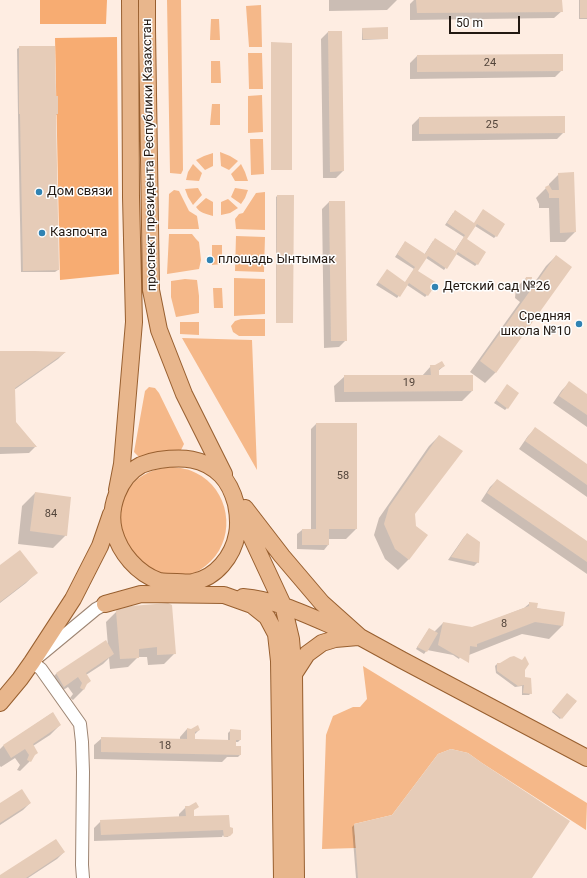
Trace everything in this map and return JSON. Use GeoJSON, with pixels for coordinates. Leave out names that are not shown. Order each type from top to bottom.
{"type":"FeatureCollection","features":[{"type":"Feature","properties":{"kind":"main road"},"geometry":{"type":"LineString","coordinates":[[130,0],[131,197],[134,322],[122,464],[113,516],[114,530],[118,543],[126,555],[134,565],[146,574],[162,581],[224,595],[252,605],[267,616],[276,634],[279,661],[282,878]]}},
{"type":"Feature","properties":{"kind":"main road","name":"проспект президента Республики Казахстан"},"geometry":{"type":"LineString","coordinates":[[147,0],[146,29],[151,290],[159,330],[184,394],[232,493],[282,605],[291,639],[294,674],[296,878]]}},
{"type":"Feature","properties":{"kind":"main road"},"geometry":{"type":"LineString","coordinates":[[130,29],[146,29]]}},
{"type":"Feature","properties":{"kind":"main road"},"geometry":{"type":"LineString","coordinates":[[0,703],[32,662],[73,599],[100,546],[123,483],[132,472],[142,465],[154,461],[187,458],[212,467],[221,475],[232,493],[322,603],[360,637]]}},
{"type":"Feature","properties":{"kind":"main road"},"geometry":{"type":"LineString","coordinates":[[162,581],[192,582],[206,578],[220,568],[228,556],[237,534],[239,523],[232,493]]}},
{"type":"Feature","properties":{"kind":"main road"},"geometry":{"type":"LineString","coordinates":[[106,604],[141,594],[224,595],[253,598],[282,605],[360,637],[587,758]]}},
{"type":"Feature","properties":{"kind":"main road"},"geometry":{"type":"LineString","coordinates":[[294,674],[307,654],[322,643],[360,637]]}},
{"type":"Feature","properties":{"kind":"street"},"geometry":{"type":"LineString","coordinates":[[83,878],[83,764],[80,724],[41,669],[32,662],[96,609],[162,581]]}},
{"type":"Feature","properties":{"kind":"shaded area"},"geometry":{"type":"Polygon","coordinates":[[[40,0],[107,0],[106,24],[40,24],[40,0]]]}},
{"type":"Feature","properties":{"kind":"shaded area"},"geometry":{"type":"Polygon","coordinates":[[[167,0],[181,0],[183,170],[181,174],[170,173],[167,0]]]}},
{"type":"Feature","properties":{"kind":"shaded area"},"geometry":{"type":"Polygon","coordinates":[[[261,5],[262,47],[249,47],[246,6],[261,5]]]}},
{"type":"Feature","properties":{"kind":"shaded area"},"geometry":{"type":"Polygon","coordinates":[[[211,19],[219,19],[220,40],[210,40],[211,19]]]}},
{"type":"Feature","properties":{"kind":"shaded area"},"geometry":{"type":"Polygon","coordinates":[[[117,37],[119,274],[60,280],[55,38],[117,37]]]}},
{"type":"Feature","properties":{"kind":"shaded area"},"geometry":{"type":"Polygon","coordinates":[[[248,53],[262,53],[263,89],[249,89],[248,53]]]}},
{"type":"Feature","properties":{"kind":"shaded area"},"geometry":{"type":"Polygon","coordinates":[[[211,61],[220,61],[221,83],[211,83],[211,61]]]}},
{"type":"Feature","properties":{"kind":"shaded area"},"geometry":{"type":"Polygon","coordinates":[[[262,95],[263,132],[248,133],[248,96],[262,95]]]}},
{"type":"Feature","properties":{"kind":"shaded area"},"geometry":{"type":"Polygon","coordinates":[[[212,104],[220,104],[220,125],[210,125],[212,104]]]}},
{"type":"Feature","properties":{"kind":"shaded area"},"geometry":{"type":"Polygon","coordinates":[[[250,139],[263,139],[264,174],[251,175],[250,139]]]}},
{"type":"Feature","properties":{"kind":"shaded area"},"geometry":{"type":"Polygon","coordinates":[[[220,152],[238,161],[229,170],[221,166],[220,152]]]}},
{"type":"Feature","properties":{"kind":"shaded area"},"geometry":{"type":"Polygon","coordinates":[[[213,153],[213,166],[205,170],[196,160],[213,153]]]}},
{"type":"Feature","properties":{"kind":"shaded area"},"geometry":{"type":"Polygon","coordinates":[[[193,164],[202,173],[199,181],[186,180],[188,172],[193,164]]]}},
{"type":"Feature","properties":{"kind":"shaded area"},"geometry":{"type":"Polygon","coordinates":[[[241,164],[248,181],[235,181],[231,174],[241,164]]]}},
{"type":"Feature","properties":{"kind":"shaded area"},"geometry":{"type":"Polygon","coordinates":[[[198,188],[202,195],[193,205],[185,189],[198,188]]]}},
{"type":"Feature","properties":{"kind":"shaded area"},"geometry":{"type":"Polygon","coordinates":[[[235,188],[248,190],[241,204],[231,197],[235,188]]]}},
{"type":"Feature","properties":{"kind":"shaded area"},"geometry":{"type":"Polygon","coordinates":[[[174,190],[179,191],[189,211],[197,216],[199,229],[168,229],[169,194],[174,190]]]}},
{"type":"Feature","properties":{"kind":"shaded area"},"geometry":{"type":"Polygon","coordinates":[[[265,192],[265,230],[236,229],[235,219],[239,214],[243,213],[256,193],[265,192]]]}},
{"type":"Feature","properties":{"kind":"shaded area"},"geometry":{"type":"Polygon","coordinates":[[[206,198],[213,202],[213,216],[201,212],[196,207],[206,198]]]}},
{"type":"Feature","properties":{"kind":"shaded area"},"geometry":{"type":"Polygon","coordinates":[[[228,199],[238,208],[230,213],[221,215],[221,202],[228,199]]]}},
{"type":"Feature","properties":{"kind":"shaded area"},"geometry":{"type":"Polygon","coordinates":[[[169,234],[192,234],[199,242],[201,260],[199,269],[167,274],[169,234]]]}},
{"type":"Feature","properties":{"kind":"shaded area"},"geometry":{"type":"Polygon","coordinates":[[[236,236],[265,237],[264,272],[235,271],[236,236]]]}},
{"type":"Feature","properties":{"kind":"shaded area"},"geometry":{"type":"Polygon","coordinates":[[[212,245],[222,245],[222,264],[212,265],[212,245]]]}},
{"type":"Feature","properties":{"kind":"shaded area"},"geometry":{"type":"Polygon","coordinates":[[[234,278],[265,279],[265,314],[234,316],[234,278]]]}},
{"type":"Feature","properties":{"kind":"shaded area"},"geometry":{"type":"Polygon","coordinates":[[[185,279],[197,280],[199,313],[176,317],[171,297],[171,281],[185,279]]]}},
{"type":"Feature","properties":{"kind":"shaded area"},"geometry":{"type":"Polygon","coordinates":[[[213,288],[222,288],[223,308],[214,308],[213,288]]]}},
{"type":"Feature","properties":{"kind":"shaded area"},"geometry":{"type":"Polygon","coordinates":[[[241,319],[265,319],[265,336],[239,336],[233,332],[231,326],[235,321],[241,319]]]}},
{"type":"Feature","properties":{"kind":"shaded area"},"geometry":{"type":"Polygon","coordinates":[[[180,322],[199,322],[199,335],[180,334],[180,322]]]}},
{"type":"Feature","properties":{"kind":"shaded area"},"geometry":{"type":"Polygon","coordinates":[[[182,338],[252,340],[257,470],[182,338]]]}},
{"type":"Feature","properties":{"kind":"shaded area"},"geometry":{"type":"Polygon","coordinates":[[[149,387],[155,388],[159,393],[184,444],[181,450],[139,457],[134,452],[145,391],[149,387]]]}},
{"type":"Feature","properties":{"kind":"shaded area"},"geometry":{"type":"Polygon","coordinates":[[[173,467],[191,471],[207,480],[216,490],[226,513],[224,539],[219,550],[211,561],[202,568],[185,576],[172,576],[146,571],[117,530],[121,502],[131,485],[147,473],[173,467]]]}},
{"type":"Feature","properties":{"kind":"shaded area"},"geometry":{"type":"Polygon","coordinates":[[[363,666],[587,803],[586,830],[468,753],[451,749],[438,754],[392,815],[354,824],[356,848],[322,849],[326,735],[333,716],[353,707],[360,707],[367,699],[363,666]]]}},
{"type":"Feature","properties":{"kind":"building"},"geometry":{"type":"Polygon","coordinates":[[[416,0],[562,0],[563,12],[417,13],[416,0]]]}},
{"type":"Feature","properties":{"kind":"building"},"geometry":{"type":"Polygon","coordinates":[[[580,0],[587,0],[587,18],[580,18],[580,0]]]}},
{"type":"Feature","properties":{"kind":"building"},"geometry":{"type":"Polygon","coordinates":[[[388,27],[388,39],[363,39],[362,28],[388,27]]]}},
{"type":"Feature","properties":{"kind":"building"},"geometry":{"type":"Polygon","coordinates":[[[328,31],[342,31],[344,171],[330,172],[328,31]]]}},
{"type":"Feature","properties":{"kind":"building"},"geometry":{"type":"Polygon","coordinates":[[[271,42],[292,43],[292,170],[271,170],[271,42]]]}},
{"type":"Feature","properties":{"kind":"building","name":"Дом связи"},"geometry":{"type":"Polygon","coordinates":[[[19,46],[55,46],[56,96],[58,96],[58,114],[56,114],[59,270],[23,271],[19,114],[19,46]]]}},
{"type":"Feature","properties":{"kind":"building"},"geometry":{"type":"Polygon","coordinates":[[[563,54],[563,71],[417,72],[417,55],[563,54]]]}},
{"type":"Feature","properties":{"kind":"building"},"geometry":{"type":"Polygon","coordinates":[[[565,116],[565,133],[419,134],[419,117],[565,116]]]}},
{"type":"Feature","properties":{"kind":"building"},"geometry":{"type":"Polygon","coordinates":[[[574,172],[576,232],[560,233],[559,198],[549,198],[549,194],[545,187],[549,185],[552,190],[559,190],[558,173],[574,172]]]}},
{"type":"Feature","properties":{"kind":"building"},"geometry":{"type":"Polygon","coordinates":[[[277,195],[294,195],[293,323],[276,323],[277,195]]]}},
{"type":"Feature","properties":{"kind":"building"},"geometry":{"type":"Polygon","coordinates":[[[329,201],[345,201],[347,341],[331,341],[329,201]]]}},
{"type":"Feature","properties":{"kind":"building"},"geometry":{"type":"Polygon","coordinates":[[[483,209],[505,224],[497,237],[477,224],[467,239],[486,252],[478,265],[458,252],[447,269],[428,256],[418,271],[437,283],[428,296],[409,283],[400,297],[378,282],[387,269],[405,282],[415,267],[397,254],[405,241],[425,254],[435,238],[455,251],[465,235],[447,223],[455,210],[474,223],[483,209]]]}},
{"type":"Feature","properties":{"kind":"building"},"geometry":{"type":"Polygon","coordinates":[[[556,255],[572,267],[496,373],[480,361],[530,291],[524,287],[526,277],[532,277],[531,285],[536,283],[556,255]]]}},
{"type":"Feature","properties":{"kind":"building"},"geometry":{"type":"Polygon","coordinates":[[[0,351],[66,352],[15,388],[16,422],[37,447],[0,447],[0,351]]]}},
{"type":"Feature","properties":{"kind":"building"},"geometry":{"type":"Polygon","coordinates":[[[442,361],[445,366],[439,369],[439,375],[473,375],[473,391],[344,392],[344,375],[431,375],[430,365],[435,365],[442,361]]]}},
{"type":"Feature","properties":{"kind":"building"},"geometry":{"type":"Polygon","coordinates":[[[569,381],[587,394],[587,415],[559,396],[569,381]]]}},
{"type":"Feature","properties":{"kind":"building"},"geometry":{"type":"Polygon","coordinates":[[[507,384],[519,393],[508,409],[496,400],[507,384]]]}},
{"type":"Feature","properties":{"kind":"building"},"geometry":{"type":"Polygon","coordinates":[[[316,423],[357,423],[357,529],[329,529],[329,545],[302,545],[302,529],[316,529],[316,423]]]}},
{"type":"Feature","properties":{"kind":"building"},"geometry":{"type":"Polygon","coordinates":[[[535,427],[587,464],[587,485],[525,441],[535,427]]]}},
{"type":"Feature","properties":{"kind":"building"},"geometry":{"type":"Polygon","coordinates":[[[439,435],[463,451],[415,514],[416,526],[428,535],[409,560],[395,549],[384,524],[389,507],[439,435]]]}},
{"type":"Feature","properties":{"kind":"building"},"geometry":{"type":"Polygon","coordinates":[[[497,479],[587,541],[587,562],[487,493],[497,479]]]}},
{"type":"Feature","properties":{"kind":"building"},"geometry":{"type":"Polygon","coordinates":[[[35,492],[71,497],[67,536],[30,531],[35,492]]]}},
{"type":"Feature","properties":{"kind":"building"},"geometry":{"type":"Polygon","coordinates":[[[467,533],[480,542],[479,563],[451,557],[467,533]]]}},
{"type":"Feature","properties":{"kind":"building"},"geometry":{"type":"Polygon","coordinates":[[[20,550],[38,573],[0,602],[0,565],[20,550]]]}},
{"type":"Feature","properties":{"kind":"building"},"geometry":{"type":"Polygon","coordinates":[[[529,602],[538,603],[537,608],[565,612],[563,626],[535,622],[477,644],[477,647],[470,646],[469,663],[438,645],[443,622],[472,627],[529,606],[529,602]]]}},
{"type":"Feature","properties":{"kind":"building"},"geometry":{"type":"Polygon","coordinates":[[[168,603],[172,605],[176,654],[157,655],[157,647],[139,649],[139,658],[120,659],[116,611],[119,607],[168,603]]]}},
{"type":"Feature","properties":{"kind":"building"},"geometry":{"type":"Polygon","coordinates":[[[429,628],[438,633],[427,652],[417,647],[429,628]]]}},
{"type":"Feature","properties":{"kind":"building"},"geometry":{"type":"Polygon","coordinates":[[[106,640],[114,654],[86,673],[91,681],[87,684],[84,690],[80,688],[82,683],[78,677],[64,687],[56,673],[106,640]]]}},
{"type":"Feature","properties":{"kind":"building"},"geometry":{"type":"Polygon","coordinates":[[[514,656],[522,660],[525,656],[529,664],[525,670],[525,677],[531,678],[532,694],[523,693],[524,685],[518,686],[497,671],[497,663],[514,656]]]}},
{"type":"Feature","properties":{"kind":"building"},"geometry":{"type":"Polygon","coordinates":[[[567,693],[577,701],[562,719],[552,711],[567,693]]]}},
{"type":"Feature","properties":{"kind":"building"},"geometry":{"type":"Polygon","coordinates":[[[53,712],[61,725],[33,744],[38,753],[31,762],[27,760],[29,755],[25,749],[11,758],[3,745],[53,712]]]}},
{"type":"Feature","properties":{"kind":"building"},"geometry":{"type":"Polygon","coordinates":[[[198,725],[200,730],[195,732],[195,739],[230,740],[230,729],[241,730],[241,740],[236,740],[236,746],[241,746],[241,755],[101,752],[101,737],[187,739],[187,728],[191,729],[198,725]]]}},
{"type":"Feature","properties":{"kind":"building"},"geometry":{"type":"Polygon","coordinates":[[[451,749],[468,753],[570,821],[532,878],[358,878],[354,824],[392,815],[438,754],[451,749]]]}},
{"type":"Feature","properties":{"kind":"building"},"geometry":{"type":"Polygon","coordinates":[[[22,789],[31,803],[0,823],[0,803],[22,789]]]}},
{"type":"Feature","properties":{"kind":"building"},"geometry":{"type":"Polygon","coordinates":[[[196,802],[199,807],[194,810],[194,816],[229,815],[230,827],[233,828],[233,833],[230,836],[224,837],[223,830],[101,835],[100,820],[186,816],[185,806],[189,806],[196,802]]]}},
{"type":"Feature","properties":{"kind":"building"},"geometry":{"type":"Polygon","coordinates":[[[56,839],[65,852],[26,878],[0,878],[0,875],[56,839]]]}},
{"type":"Feature","properties":{"kind":"place","name":"Дом связи"},"geometry":{"type":"Point","coordinates":[39,192]}},
{"type":"Feature","properties":{"kind":"place","name":"Казпочта"},"geometry":{"type":"Point","coordinates":[42,233]}},
{"type":"Feature","properties":{"kind":"place","name":"площадь Ынтымак"},"geometry":{"type":"Point","coordinates":[210,260]}},
{"type":"Feature","properties":{"kind":"place","name":"Детский сад №26"},"geometry":{"type":"Point","coordinates":[435,287]}},
{"type":"Feature","properties":{"kind":"place","name":"Средняя школа №10"},"geometry":{"type":"Point","coordinates":[579,324]}}]}
